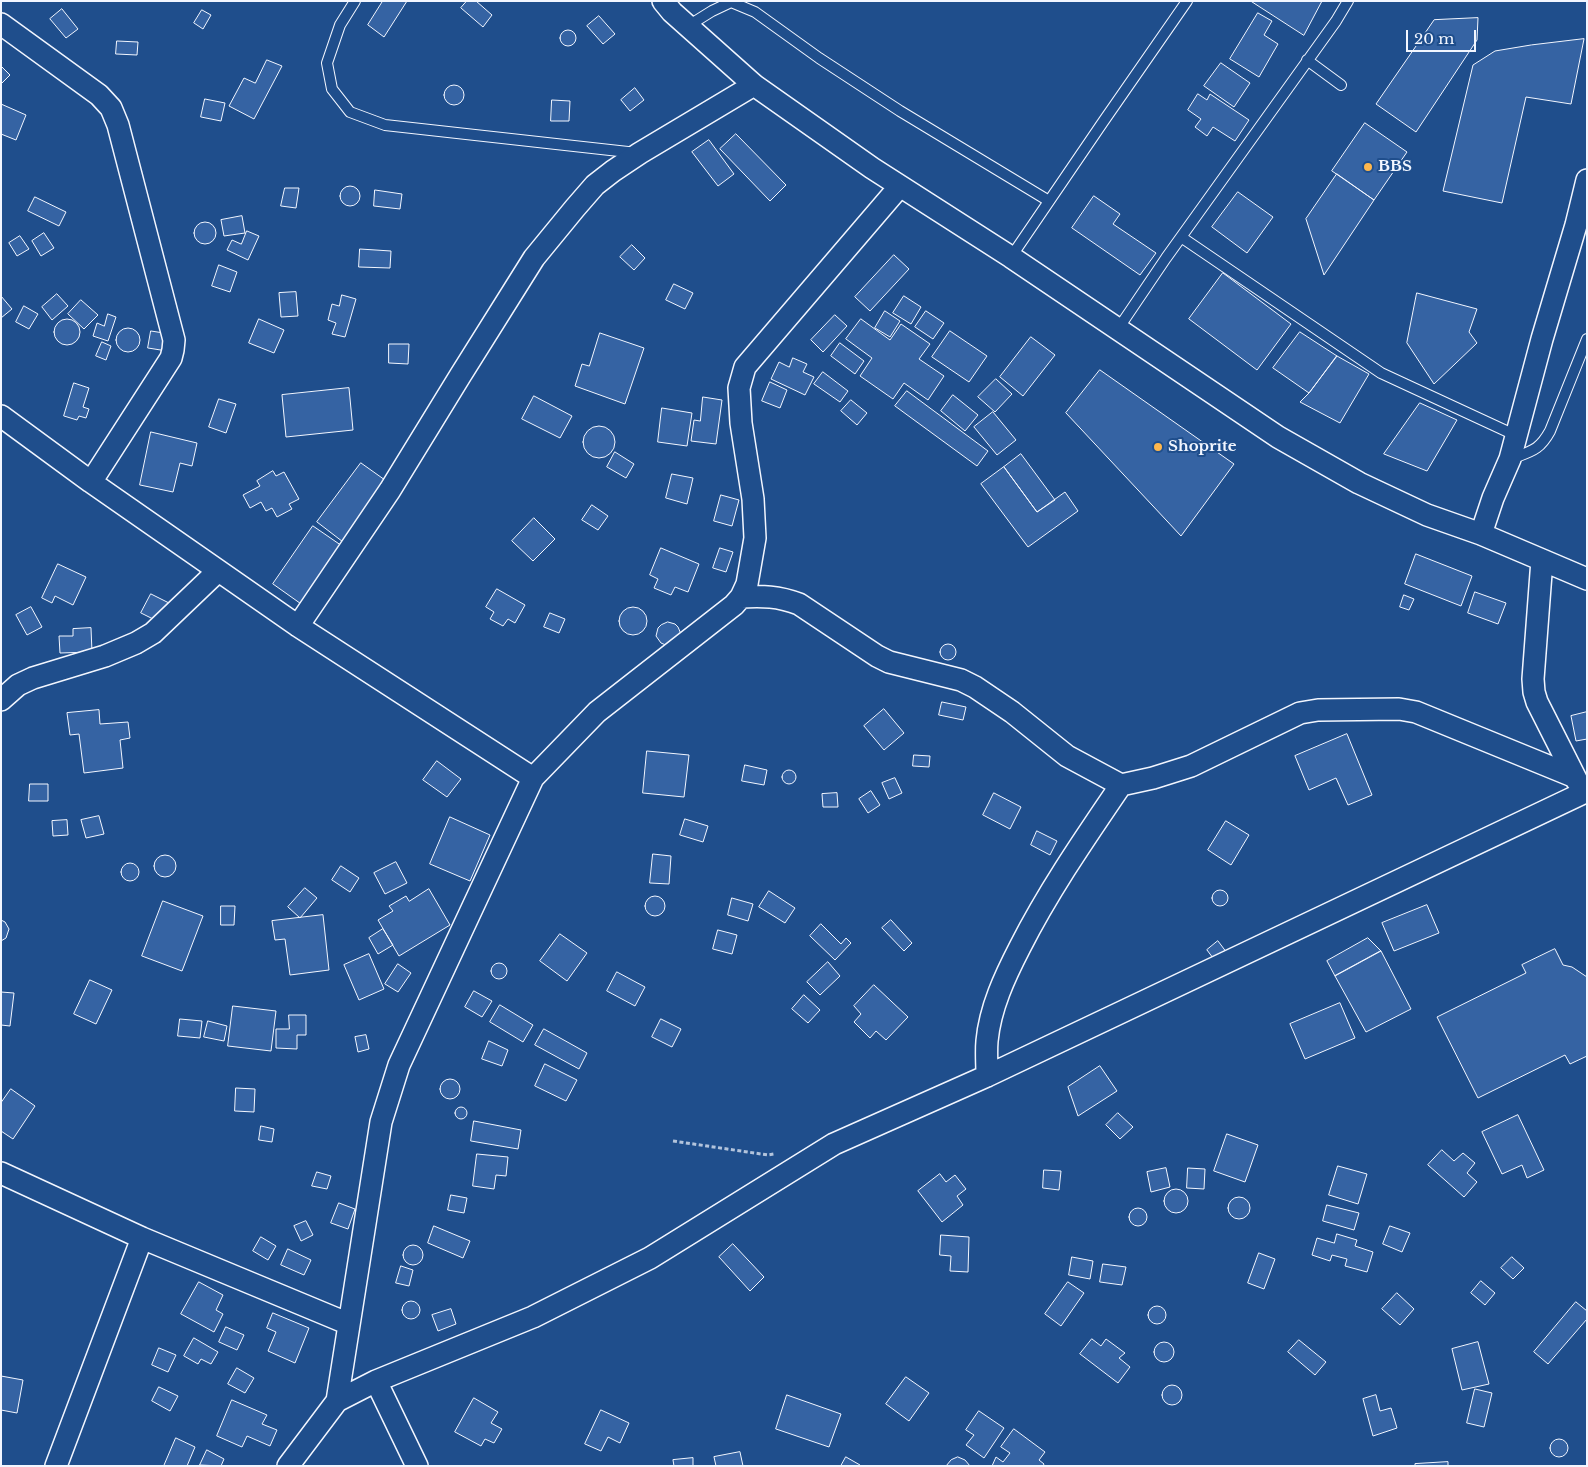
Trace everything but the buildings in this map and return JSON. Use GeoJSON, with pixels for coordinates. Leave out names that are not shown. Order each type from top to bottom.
{"type":"FeatureCollection","features":[{"type":"Feature","properties":{"kind":"street"},"geometry":{"type":"LineString","coordinates":[[663,1],[688,26],[754,84],[872,168],[1011,257],[1286,442],[1368,487],[1427,515],[1481,534],[1587,579]]}},
{"type":"Feature","properties":{"kind":"street"},"geometry":{"type":"LineString","coordinates":[[1,24],[99,95],[111,108],[118,125],[174,340],[171,358],[91,482]]}},
{"type":"Feature","properties":{"kind":"street"},"geometry":{"type":"LineString","coordinates":[[298,626],[390,490],[534,258],[595,185],[640,153],[754,84]]}},
{"type":"Feature","properties":{"kind":"street"},"geometry":{"type":"LineString","coordinates":[[1481,534],[1493,498],[1510,459],[1542,339],[1582,227],[1587,180]]}},
{"type":"Feature","properties":{"kind":"street"},"geometry":{"type":"LineString","coordinates":[[337,1401],[381,1122],[399,1065],[533,778],[597,712],[734,606],[748,584],[755,538],[753,499],[740,423],[739,388],[746,367],[900,186]]}},
{"type":"Feature","properties":{"kind":"street"},"geometry":{"type":"LineString","coordinates":[[1,416],[91,482],[298,626],[533,778]]}},
{"type":"Feature","properties":{"kind":"street"},"geometry":{"type":"LineString","coordinates":[[1542,560],[1533,680],[1534,692],[1537,702],[1582,788]]}},
{"type":"Feature","properties":{"kind":"street"},"geometry":{"type":"LineString","coordinates":[[1,700],[18,685],[33,678],[105,656],[136,643],[153,633],[218,571]]}},
{"type":"Feature","properties":{"kind":"street"},"geometry":{"type":"LineString","coordinates":[[740,597],[771,596],[799,604],[889,662],[960,680],[975,687],[1012,712],[1067,756],[1121,785],[1191,766],[1300,713],[1318,710],[1399,709],[1416,712],[1582,788]]}},
{"type":"Feature","properties":{"kind":"street"},"geometry":{"type":"LineString","coordinates":[[987,1076],[987,1040],[995,1004],[1011,965],[1061,873],[1121,785]]}},
{"type":"Feature","properties":{"kind":"street"},"geometry":{"type":"LineString","coordinates":[[288,1466],[337,1401],[376,1381],[533,1317],[650,1258],[834,1144],[987,1076],[1582,788]]}},
{"type":"Feature","properties":{"kind":"street"},"geometry":{"type":"LineString","coordinates":[[1,1173],[142,1238],[349,1324]]}},
{"type":"Feature","properties":{"kind":"street"},"geometry":{"type":"LineString","coordinates":[[56,1466],[142,1238]]}},
{"type":"Feature","properties":{"kind":"street"},"geometry":{"type":"LineString","coordinates":[[376,1381],[417,1466]]}},
{"type":"Feature","properties":{"kind":"lane"},"geometry":{"type":"LineString","coordinates":[[354,1],[340,26],[327,63],[332,89],[350,112],[385,125],[640,153]]}},
{"type":"Feature","properties":{"kind":"lane"},"geometry":{"type":"LineString","coordinates":[[1011,257],[1187,1]]}},
{"type":"Feature","properties":{"kind":"lane"},"geometry":{"type":"LineString","coordinates":[[1118,329],[1306,60],[1336,21],[1348,1]]}},
{"type":"Feature","properties":{"kind":"lane"},"geometry":{"type":"LineString","coordinates":[[688,26],[731,2],[755,12],[819,58],[900,111],[1050,201]]}},
{"type":"Feature","properties":{"kind":"lane"},"geometry":{"type":"LineString","coordinates":[[1306,60],[1341,85]]}},
{"type":"Feature","properties":{"kind":"lane"},"geometry":{"type":"LineString","coordinates":[[1181,237],[1381,373],[1516,436]]}},
{"type":"Feature","properties":{"kind":"lane"},"geometry":{"type":"LineString","coordinates":[[1510,459],[1534,450],[1543,444],[1587,339]]}},
{"type":"Feature","properties":{"kind":"path"},"geometry":{"type":"LineString","coordinates":[[673,1141],[768,1155],[777,1153]]}},
{"type":"Feature","properties":{"kind":"place","name":"BBS"},"geometry":{"type":"Point","coordinates":[1368,167]}},
{"type":"Feature","properties":{"kind":"place","name":"Shoprite"},"geometry":{"type":"Point","coordinates":[1158,447]}}]}
